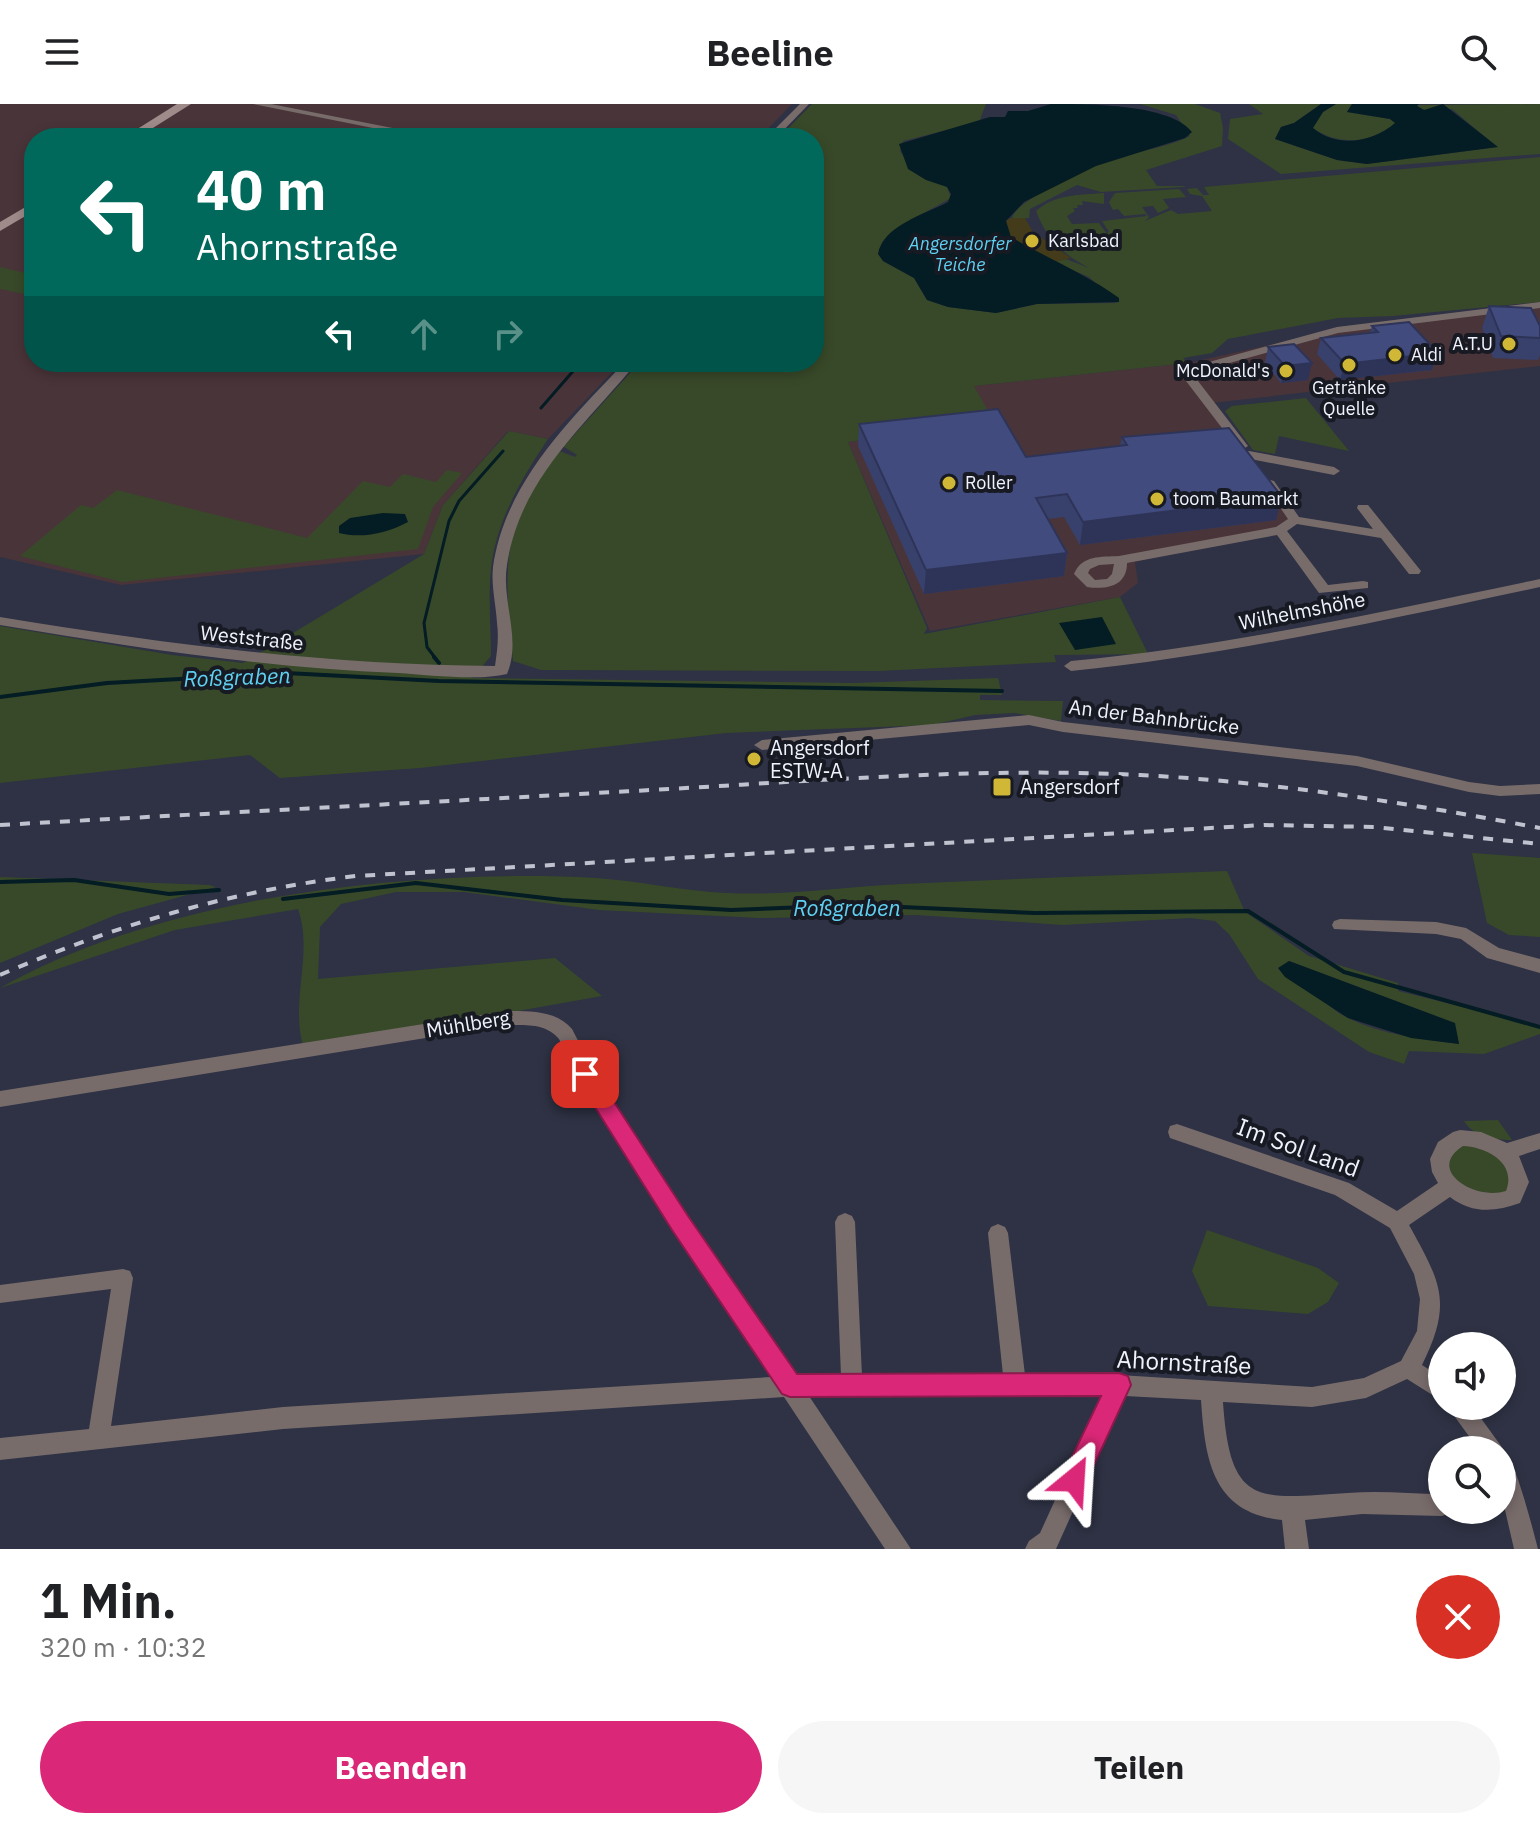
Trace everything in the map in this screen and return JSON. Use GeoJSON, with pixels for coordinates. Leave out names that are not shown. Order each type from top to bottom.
{"type":"FeatureCollection","features":[{"type":"Feature","properties":{"kind":"main road"},"geometry":{"type":"LineString","coordinates":[[145,128],[185,104]]}},
{"type":"Feature","properties":{"kind":"main road"},"geometry":{"type":"LineString","coordinates":[[162,128],[199,105]]}},
{"type":"Feature","properties":{"kind":"main road"},"geometry":{"type":"LineString","coordinates":[[0,217],[24,202]]}},
{"type":"Feature","properties":{"kind":"main road"},"geometry":{"type":"LineString","coordinates":[[0,227],[24,212]]}},
{"type":"Feature","properties":{"kind":"street"},"geometry":{"type":"LineString","coordinates":[[257,104],[385,128]]}},
{"type":"Feature","properties":{"kind":"street"},"geometry":{"type":"LineString","coordinates":[[781,128],[805,104]]}},
{"type":"Feature","properties":{"kind":"street"},"geometry":{"type":"LineString","coordinates":[[1295,520],[1192,381],[1191,370],[1337,330],[1540,305]]}},
{"type":"Feature","properties":{"kind":"street","name":"Weststraße"},"geometry":{"type":"LineString","coordinates":[[0,621],[253,660],[357,668],[502,671],[505,633],[499,569],[507,534],[522,495],[567,430],[622,372]]}},
{"type":"Feature","properties":{"kind":"street"},"geometry":{"type":"LineString","coordinates":[[1249,455],[1334,471]]}},
{"type":"Feature","properties":{"kind":"street"},"geometry":{"type":"LineString","coordinates":[[1363,508],[1414,571]]}},
{"type":"Feature","properties":{"kind":"street"},"geometry":{"type":"LineString","coordinates":[[1119,560],[1280,530],[1295,520],[1385,535]]}},
{"type":"Feature","properties":{"kind":"street"},"geometry":{"type":"LineString","coordinates":[[1280,530],[1324,590],[1363,585]]}},
{"type":"Feature","properties":{"kind":"street","name":"Wilhelmshöhe"},"geometry":{"type":"LineString","coordinates":[[1071,666],[1153,658],[1286,636],[1540,583]]}},
{"type":"Feature","properties":{"kind":"street","name":"An der Bahnbrücke"},"geometry":{"type":"LineString","coordinates":[[762,745],[1029,720],[1063,727],[1357,761],[1469,787],[1500,791],[1540,789]]}},
{"type":"Feature","properties":{"kind":"street"},"geometry":{"type":"LineString","coordinates":[[1340,925],[1436,928],[1466,934],[1493,953],[1540,966]]}},
{"type":"Feature","properties":{"kind":"street","name":"Mühlberg"},"geometry":{"type":"LineString","coordinates":[[0,1099],[506,1018],[524,1016],[550,1021],[566,1034],[594,1090],[899,1549]]}},
{"type":"Feature","properties":{"kind":"street","name":"Im Sol Land"},"geometry":{"type":"LineString","coordinates":[[1177,1132],[1342,1189],[1397,1222]]}},
{"type":"Feature","properties":{"kind":"street"},"geometry":{"type":"LineString","coordinates":[[1471,1138],[1494,1145],[1504,1152],[1519,1175],[1518,1189],[1513,1197],[1494,1204],[1471,1200],[1450,1186],[1439,1166],[1443,1148],[1450,1142],[1471,1138]]}},
{"type":"Feature","properties":{"kind":"street"},"geometry":{"type":"LineString","coordinates":[[1504,1152],[1540,1141]]}},
{"type":"Feature","properties":{"kind":"street"},"geometry":{"type":"LineString","coordinates":[[1428,1381],[1409,1368],[1427,1332],[1430,1299],[1424,1272],[1397,1222],[1450,1186]]}},
{"type":"Feature","properties":{"kind":"street"},"geometry":{"type":"LineString","coordinates":[[845,1222],[852,1384]]}},
{"type":"Feature","properties":{"kind":"street"},"geometry":{"type":"LineString","coordinates":[[998,1233],[1015,1384]]}},
{"type":"Feature","properties":{"kind":"street"},"geometry":{"type":"LineString","coordinates":[[0,1294],[123,1278],[99,1436]]}},
{"type":"Feature","properties":{"kind":"street","name":"Ahornstraße"},"geometry":{"type":"LineString","coordinates":[[790,1386],[1119,1385],[1332,1395],[1366,1388],[1409,1368]]}},
{"type":"Feature","properties":{"kind":"street"},"geometry":{"type":"LineString","coordinates":[[1047,1546],[1119,1385]]}},
{"type":"Feature","properties":{"kind":"street"},"geometry":{"type":"LineString","coordinates":[[0,1449],[283,1418],[790,1386]]}},
{"type":"Feature","properties":{"kind":"street"},"geometry":{"type":"LineString","coordinates":[[1211,1391],[1220,1464],[1226,1477],[1240,1493],[1258,1504],[1293,1512],[1311,1507],[1358,1503],[1428,1505]]}},
{"type":"Feature","properties":{"kind":"street"},"geometry":{"type":"LineString","coordinates":[[1469,1420],[1482,1436]]}},
{"type":"Feature","properties":{"kind":"street"},"geometry":{"type":"LineString","coordinates":[[1293,1512],[1297,1549]]}},
{"type":"Feature","properties":{"kind":"street"},"geometry":{"type":"LineString","coordinates":[[1516,1523],[1526,1549]]}},
{"type":"Feature","properties":{"kind":"shaded area"},"geometry":{"type":"Polygon","coordinates":[[[0,104],[792,104],[769,128],[24,128],[24,372],[612,372],[548,439],[508,431],[443,505],[424,554],[121,585],[0,557],[0,104]]]}},
{"type":"Feature","properties":{"kind":"shaded area"},"geometry":{"type":"Polygon","coordinates":[[[1540,305],[1540,366],[1211,403],[1295,520],[1280,530],[1135,562],[1138,583],[1120,597],[930,631],[848,442],[994,423],[973,386],[1188,363],[1337,330],[1540,305]]]}},
{"type":"Feature","properties":{"kind":"green space"},"geometry":{"type":"Polygon","coordinates":[[[812,104],[986,104],[979,122],[903,141],[900,151],[911,165],[919,173],[947,187],[951,198],[902,225],[882,242],[883,261],[914,278],[927,300],[948,307],[996,313],[1037,304],[1117,303],[1089,277],[1054,262],[1066,259],[1089,268],[1057,245],[1036,211],[1059,198],[1104,193],[1104,204],[1082,201],[1083,205],[1077,205],[1078,208],[1073,208],[1075,211],[1067,216],[1072,224],[1099,223],[1107,234],[1109,232],[1102,221],[1147,216],[1124,216],[1118,209],[1113,210],[1109,202],[1115,193],[1179,189],[1186,197],[1163,199],[1169,208],[1158,213],[1153,206],[1142,207],[1149,217],[1145,221],[1171,210],[1178,214],[1212,211],[1202,196],[1190,194],[1187,189],[1197,188],[1203,195],[1209,195],[1204,187],[1540,157],[1540,302],[1338,318],[1228,339],[1212,353],[1183,358],[1188,363],[974,386],[995,423],[848,442],[927,628],[924,634],[1120,597],[1148,654],[1054,655],[1056,662],[879,671],[541,670],[513,661],[508,565],[523,509],[557,450],[575,457],[577,455],[561,445],[566,444],[631,372],[824,372],[824,128],[789,128],[812,104]]]}},
{"type":"Feature","properties":{"kind":"green space"},"geometry":{"type":"Polygon","coordinates":[[[1140,104],[1195,104],[1220,113],[1222,146],[1146,170],[1157,186],[1186,186],[1101,192],[1077,185],[1030,209],[1029,218],[1012,218],[1027,201],[1076,175],[1127,155],[1190,136],[1176,115],[1140,104]]]}},
{"type":"Feature","properties":{"kind":"green space"},"geometry":{"type":"Polygon","coordinates":[[[1249,104],[1321,104],[1294,123],[1281,127],[1275,139],[1337,160],[1367,164],[1497,147],[1452,109],[1424,110],[1416,105],[1540,104],[1540,154],[1281,174],[1228,139],[1230,119],[1263,114],[1249,104]]]}},
{"type":"Feature","properties":{"kind":"green space"},"geometry":{"type":"Polygon","coordinates":[[[1336,104],[1352,104],[1347,112],[1390,119],[1396,123],[1376,135],[1355,140],[1333,138],[1312,128],[1323,112],[1336,104]]]}},
{"type":"Feature","properties":{"kind":"green space"},"geometry":{"type":"Polygon","coordinates":[[[0,267],[24,273],[24,294],[0,289],[0,267]]]}},
{"type":"Feature","properties":{"kind":"green space"},"geometry":{"type":"Polygon","coordinates":[[[1306,398],[1349,451],[1279,436],[1275,454],[1253,450],[1225,411],[1232,406],[1306,398]]]}},
{"type":"Feature","properties":{"kind":"green space"},"geometry":{"type":"Polygon","coordinates":[[[509,431],[548,439],[520,485],[498,534],[490,580],[491,656],[472,678],[854,683],[998,678],[1002,695],[980,695],[980,700],[1063,701],[1061,721],[1014,713],[975,715],[932,725],[726,733],[420,768],[280,778],[250,755],[0,783],[0,626],[172,655],[243,663],[424,554],[443,505],[509,431]]]}},
{"type":"Feature","properties":{"kind":"green space"},"geometry":{"type":"Polygon","coordinates":[[[447,470],[462,473],[433,507],[418,549],[122,582],[20,556],[81,505],[93,508],[117,490],[307,538],[363,481],[390,487],[403,474],[436,482],[447,470]]]}},
{"type":"Feature","properties":{"kind":"green space"},"geometry":{"type":"Polygon","coordinates":[[[1472,853],[1540,858],[1540,937],[1509,935],[1487,923],[1472,853]]]}},
{"type":"Feature","properties":{"kind":"green space"},"geometry":{"type":"Polygon","coordinates":[[[1227,871],[1245,912],[1309,956],[1398,983],[1398,991],[1540,1026],[1540,1034],[1484,1054],[1409,1051],[1404,1064],[1369,1052],[1258,979],[1229,934],[1215,921],[1190,918],[1062,925],[917,915],[759,918],[599,910],[464,892],[396,892],[341,904],[320,927],[318,979],[555,958],[602,996],[304,1049],[299,1014],[304,943],[298,909],[175,930],[0,988],[65,956],[136,931],[211,910],[369,884],[524,876],[596,878],[749,894],[902,884],[1227,871]],[[1289,961],[1331,1007],[1361,1024],[1403,1036],[1459,1044],[1454,1023],[1289,961]]]}},
{"type":"Feature","properties":{"kind":"green space"},"geometry":{"type":"Polygon","coordinates":[[[0,877],[216,887],[118,914],[0,963],[0,877]]]}},
{"type":"Feature","properties":{"kind":"green space"},"geometry":{"type":"Polygon","coordinates":[[[1498,1120],[1512,1140],[1485,1136],[1473,1131],[1464,1121],[1498,1120]]]}},
{"type":"Feature","properties":{"kind":"green space"},"geometry":{"type":"Polygon","coordinates":[[[1462,1144],[1486,1147],[1510,1169],[1508,1191],[1487,1198],[1452,1179],[1447,1155],[1462,1144]]]}},
{"type":"Feature","properties":{"kind":"green space"},"geometry":{"type":"Polygon","coordinates":[[[1207,1230],[1318,1268],[1339,1283],[1328,1302],[1308,1314],[1208,1306],[1192,1271],[1207,1230]]]}},
{"type":"Feature","properties":{"kind":"sand","name":"Karlsbad"},"geometry":{"type":"Polygon","coordinates":[[[1025,218],[1033,232],[1071,258],[1054,262],[1013,239],[1008,233],[1006,220],[1025,218]]]}},
{"type":"Feature","properties":{"kind":"water","name":"Angersdorfer Teiche"},"geometry":{"type":"Polygon","coordinates":[[[1051,104],[1107,105],[1148,111],[1181,123],[1192,132],[1185,138],[1096,166],[1024,202],[1006,221],[1011,237],[1093,281],[1119,298],[1119,302],[1037,304],[996,313],[948,307],[927,300],[914,278],[883,261],[878,254],[888,235],[948,202],[951,194],[947,187],[926,180],[908,169],[899,144],[990,117],[1005,117],[1008,111],[1028,111],[1051,104]]]}},
{"type":"Feature","properties":{"kind":"water"},"geometry":{"type":"Polygon","coordinates":[[[1321,104],[1336,104],[1323,112],[1313,128],[1333,138],[1365,139],[1395,123],[1390,119],[1347,112],[1352,104],[1419,104],[1417,106],[1424,110],[1443,104],[1498,147],[1367,164],[1337,160],[1275,139],[1281,127],[1294,123],[1321,104]]]}},
{"type":"Feature","properties":{"kind":"water"},"geometry":{"type":"Polygon","coordinates":[[[383,513],[405,514],[408,522],[374,534],[339,533],[339,526],[350,518],[383,513]]]}},
{"type":"Feature","properties":{"kind":"water"},"geometry":{"type":"Polygon","coordinates":[[[1102,617],[1116,644],[1075,650],[1059,623],[1102,617]]]}},
{"type":"Feature","properties":{"kind":"water"},"geometry":{"type":"Polygon","coordinates":[[[1289,961],[1455,1023],[1459,1044],[1411,1038],[1348,1018],[1285,977],[1278,968],[1289,961]]]}},
{"type":"Feature","properties":{"kind":"building"},"geometry":{"type":"Polygon","coordinates":[[[1489,306],[1531,308],[1540,326],[1540,338],[1501,336],[1489,306]]]}},
{"type":"Feature","properties":{"kind":"building"},"geometry":{"type":"Polygon","coordinates":[[[1409,322],[1438,353],[1345,364],[1321,338],[1378,332],[1372,326],[1409,322]]]}},
{"type":"Feature","properties":{"kind":"building"},"geometry":{"type":"Polygon","coordinates":[[[1294,344],[1312,363],[1285,366],[1268,347],[1294,344]]]}},
{"type":"Feature","properties":{"kind":"building"},"geometry":{"type":"Polygon","coordinates":[[[998,409],[1026,457],[1127,445],[1122,437],[1229,428],[1282,497],[1083,522],[1067,494],[1036,498],[1067,553],[926,570],[859,424],[998,409]]]}},
{"type":"Feature","properties":{"kind":"waterway"},"geometry":{"type":"LineString","coordinates":[[541,408],[572,372]]}},
{"type":"Feature","properties":{"kind":"waterway"},"geometry":{"type":"LineString","coordinates":[[436,659],[427,647],[424,623],[449,521],[459,501],[503,451]]}},
{"type":"Feature","properties":{"kind":"waterway"},"geometry":{"type":"LineString","coordinates":[[434,657],[439,663]]}},
{"type":"Feature","properties":{"kind":"waterway","name":"Roßgraben"},"geometry":{"type":"LineString","coordinates":[[0,697],[107,683],[286,673],[439,681],[1002,691]]}},
{"type":"Feature","properties":{"kind":"waterway","name":"Roßgraben"},"geometry":{"type":"LineString","coordinates":[[0,882],[74,880],[169,894],[219,890]]}},
{"type":"Feature","properties":{"kind":"waterway","name":"Roßgraben"},"geometry":{"type":"LineString","coordinates":[[283,899],[416,883],[562,900],[731,910],[857,905],[1035,913],[1248,911],[1344,972],[1540,1027]]}},
{"type":"Feature","properties":{"kind":"railway"},"geometry":{"type":"LineString","coordinates":[[0,825],[834,779],[1079,773],[1191,778],[1291,788],[1540,828]]}},
{"type":"Feature","properties":{"kind":"railway"},"geometry":{"type":"LineString","coordinates":[[0,975],[174,912],[264,891],[356,876],[1264,825],[1375,827],[1540,844]]}},
{"type":"Feature","properties":{"kind":"place","name":"Karlsbad"},"geometry":{"type":"Point","coordinates":[1032,241]}},
{"type":"Feature","properties":{"kind":"place","name":"A.T.U"},"geometry":{"type":"Point","coordinates":[1509,344]}},
{"type":"Feature","properties":{"kind":"place","name":"Aldi"},"geometry":{"type":"Point","coordinates":[1395,355]}},
{"type":"Feature","properties":{"kind":"place","name":"Getränke Quelle"},"geometry":{"type":"Point","coordinates":[1349,365]}},
{"type":"Feature","properties":{"kind":"place","name":"McDonald's"},"geometry":{"type":"Point","coordinates":[1286,371]}},
{"type":"Feature","properties":{"kind":"place","name":"Roller"},"geometry":{"type":"Point","coordinates":[949,483]}},
{"type":"Feature","properties":{"kind":"place","name":"toom Baumarkt"},"geometry":{"type":"Point","coordinates":[1157,499]}},
{"type":"Feature","properties":{"kind":"place","name":"Angersdorf ESTW-A"},"geometry":{"type":"Point","coordinates":[754,759]}},
{"type":"Feature","properties":{"kind":"place","name":"Angersdorf"},"geometry":{"type":"Point","coordinates":[1002,787]}},
{"type":"Feature","properties":{"kind":"route"},"geometry":{"type":"LineString","coordinates":[[585,1074],[680,1223],[790,1386],[1119,1385],[1074,1480]]}}]}
